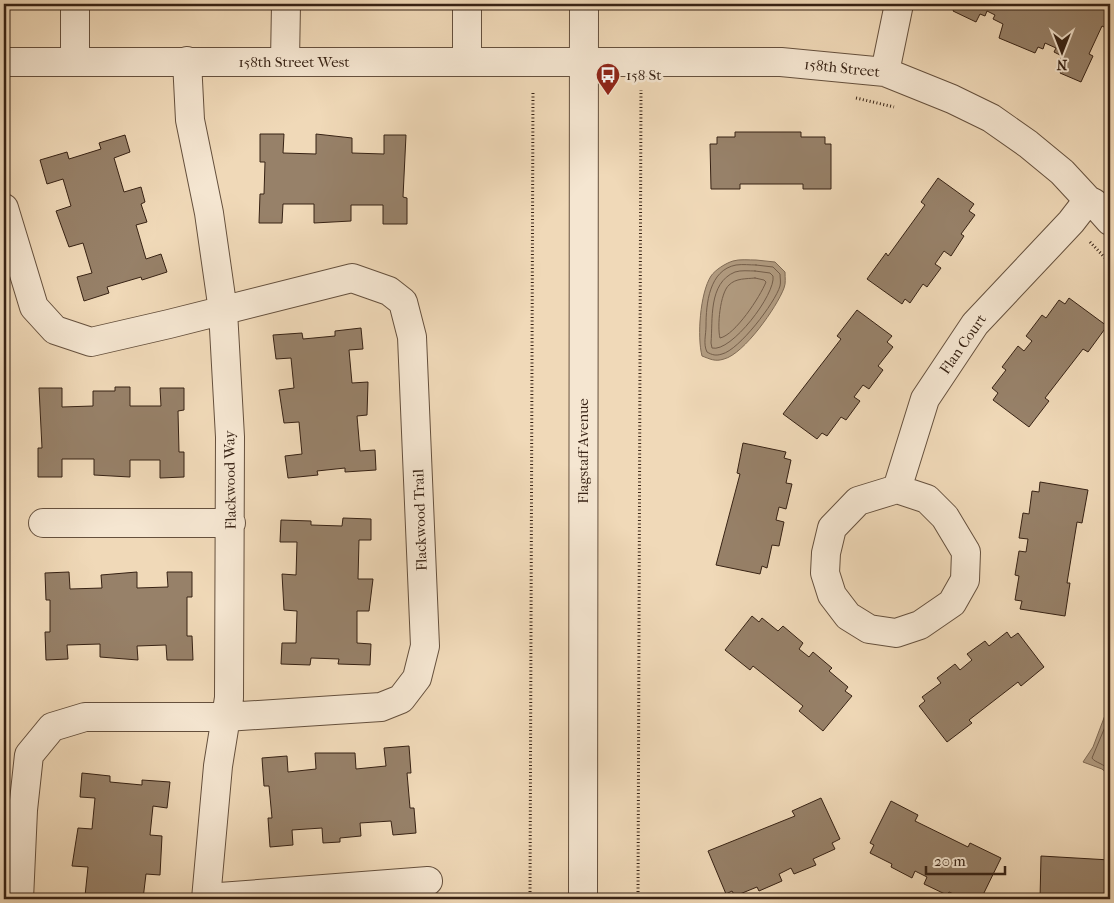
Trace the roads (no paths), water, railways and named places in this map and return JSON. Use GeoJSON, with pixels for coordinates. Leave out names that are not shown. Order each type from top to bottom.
{"type":"FeatureCollection","features":[{"type":"Feature","properties":{"kind":"street"},"geometry":{"type":"LineString","coordinates":[[75,4],[75,62]]}},
{"type":"Feature","properties":{"kind":"street"},"geometry":{"type":"LineString","coordinates":[[285,62],[286,4]]}},
{"type":"Feature","properties":{"kind":"street"},"geometry":{"type":"LineString","coordinates":[[467,4],[467,62]]}},
{"type":"Feature","properties":{"kind":"street","name":"Flagstaff Avenue"},"geometry":{"type":"LineString","coordinates":[[582,899],[584,4]]}},
{"type":"Feature","properties":{"kind":"street"},"geometry":{"type":"LineString","coordinates":[[885,72],[899,4]]}},
{"type":"Feature","properties":{"kind":"street","name":"158th Street West"},"geometry":{"type":"LineString","coordinates":[[4,62],[584,62]]}},
{"type":"Feature","properties":{"kind":"street","name":"Flackwood Way"},"geometry":{"type":"LineString","coordinates":[[187,62],[190,120],[209,213],[223,311],[230,437],[229,698],[218,766],[206,899]]}},
{"type":"Feature","properties":{"kind":"street","name":"158th Street"},"geometry":{"type":"LineString","coordinates":[[584,62],[782,62],[885,72],[952,99],[991,118],[1028,144],[1062,172],[1110,221]]}},
{"type":"Feature","properties":{"kind":"street","name":"Flan Court"},"geometry":{"type":"LineString","coordinates":[[897,489],[925,399],[975,324],[1071,222],[1088,200]]}},
{"type":"Feature","properties":{"kind":"street","name":"Flackwood Trail"},"geometry":{"type":"LineString","coordinates":[[4,208],[34,307],[56,330],[91,342],[352,278],[389,291],[403,302],[412,337],[425,646],[417,678],[401,699],[381,707],[226,717],[84,717],[52,728],[29,755],[23,810],[19,899]]}},
{"type":"Feature","properties":{"kind":"street"},"geometry":{"type":"LineString","coordinates":[[897,489],[927,499],[945,517],[966,552],[965,580],[952,603],[920,625],[896,633],[868,628],[848,616],[832,595],[826,572],[826,553],[832,528],[858,501],[897,489]]}},
{"type":"Feature","properties":{"kind":"street"},"geometry":{"type":"LineString","coordinates":[[43,523],[230,523]]}},
{"type":"Feature","properties":{"kind":"street"},"geometry":{"type":"LineString","coordinates":[[206,899],[428,881]]}},
{"type":"Feature","properties":{"kind":"water"},"geometry":{"type":"Polygon","coordinates":[[[756,260],[775,262],[785,272],[785,284],[780,296],[759,329],[732,355],[718,360],[702,356],[700,348],[700,315],[704,293],[711,276],[730,262],[756,260]]]}},
{"type":"Feature","properties":{"kind":"water"},"geometry":{"type":"Polygon","coordinates":[[[1110,702],[1110,776],[1102,769],[1083,762],[1093,747],[1110,702]]]}},
{"type":"Feature","properties":{"kind":"place","name":"158 St"},"geometry":{"type":"Point","coordinates":[608,96]}}]}
